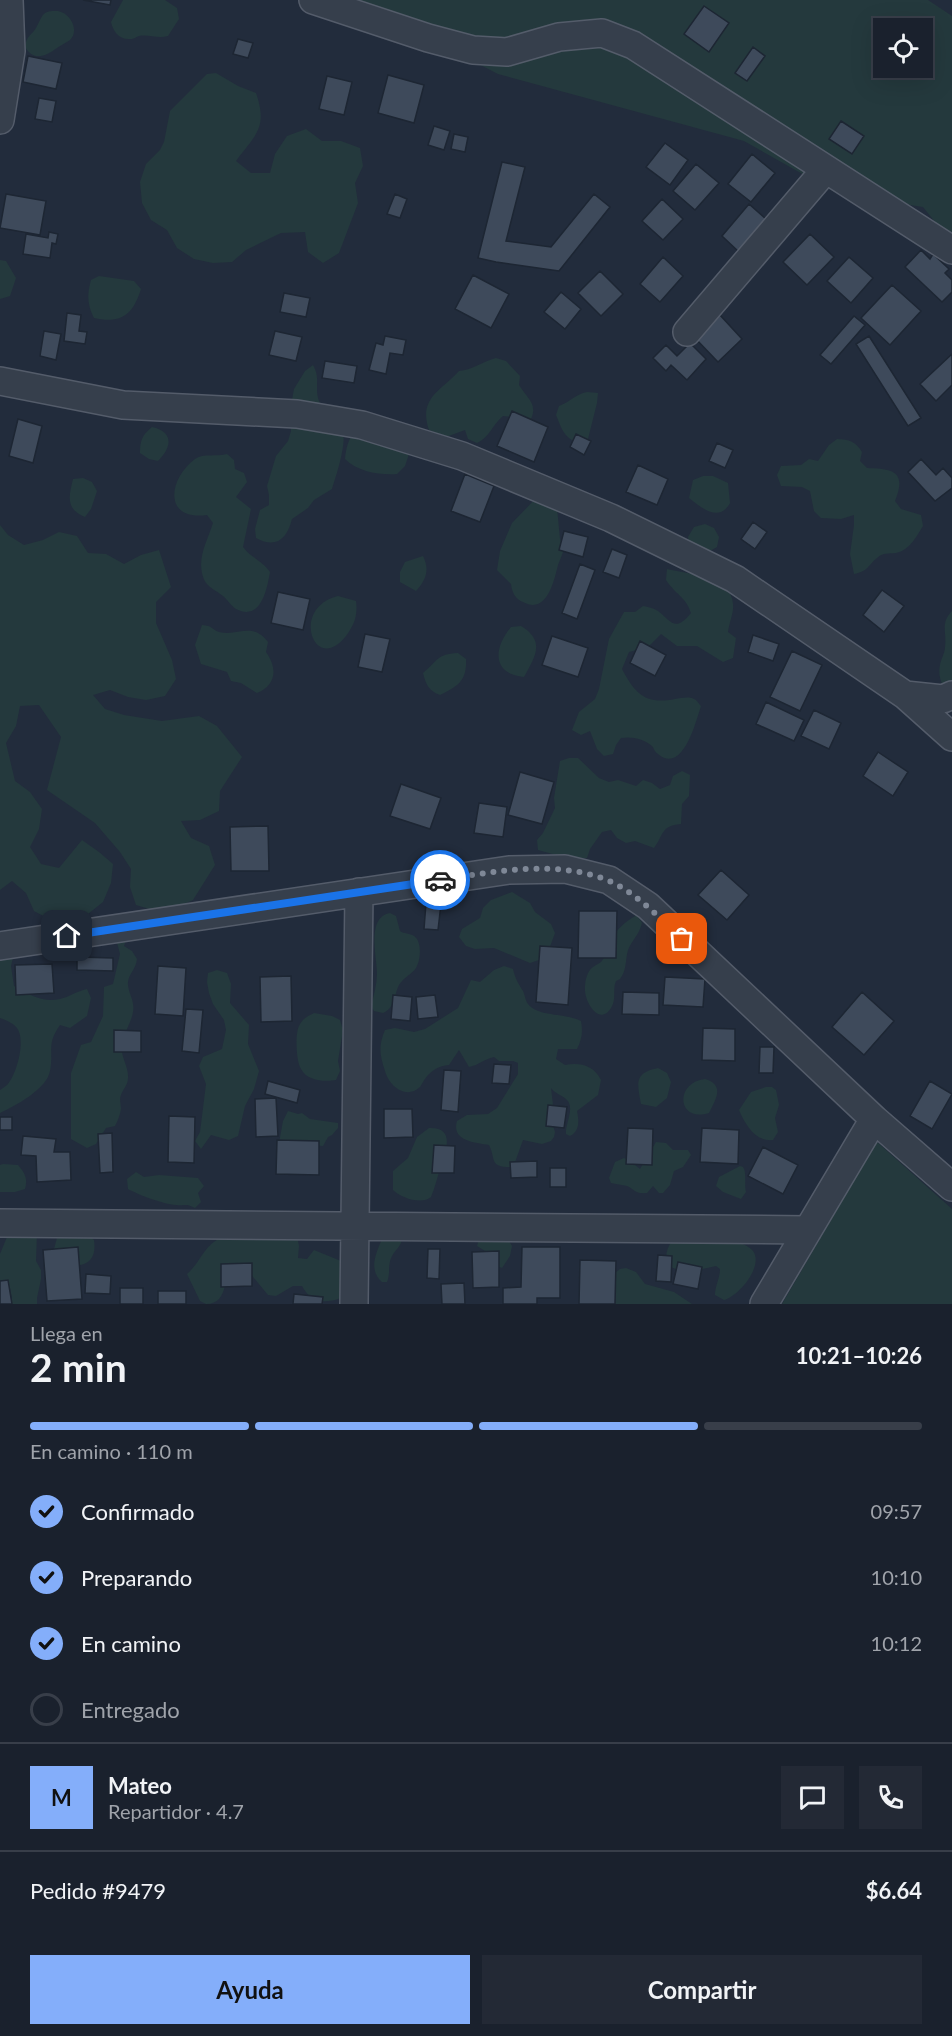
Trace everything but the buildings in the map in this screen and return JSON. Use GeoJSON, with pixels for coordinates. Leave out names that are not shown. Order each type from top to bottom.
{"type":"FeatureCollection","features":[{"type":"Feature","properties":{"kind":"street"},"geometry":{"type":"LineString","coordinates":[[0,120],[11,51],[9,0]]}},
{"type":"Feature","properties":{"kind":"street"},"geometry":{"type":"LineString","coordinates":[[313,0],[428,38],[473,50],[507,52],[559,37],[602,33],[633,45],[952,250]]}},
{"type":"Feature","properties":{"kind":"street"},"geometry":{"type":"LineString","coordinates":[[687,332],[826,169]]}},
{"type":"Feature","properties":{"kind":"street"},"geometry":{"type":"LineString","coordinates":[[0,381],[123,405],[297,414],[362,425],[462,456],[611,518],[735,579],[905,696],[952,737]]}},
{"type":"Feature","properties":{"kind":"street"},"geometry":{"type":"LineString","coordinates":[[905,696],[943,699],[952,695]]}},
{"type":"Feature","properties":{"kind":"street"},"geometry":{"type":"LineString","coordinates":[[0,946],[508,870],[565,868],[609,880],[648,906],[874,1119],[952,1187]]}},
{"type":"Feature","properties":{"kind":"street"},"geometry":{"type":"LineString","coordinates":[[354,1304],[359,892]]}},
{"type":"Feature","properties":{"kind":"street"},"geometry":{"type":"LineString","coordinates":[[764,1304],[874,1119]]}},
{"type":"Feature","properties":{"kind":"street"},"geometry":{"type":"LineString","coordinates":[[0,1223],[808,1230]]}},
{"type":"Feature","properties":{"kind":"green space"},"geometry":{"type":"Polygon","coordinates":[[[123,0],[165,0],[177,8],[179,19],[168,36],[123,38],[115,32],[111,22],[123,0]]]}},
{"type":"Feature","properties":{"kind":"green space"},"geometry":{"type":"Polygon","coordinates":[[[327,0],[928,0],[952,16],[952,243],[923,207],[838,194],[744,141],[498,74],[379,13],[327,0]]]}},
{"type":"Feature","properties":{"kind":"green space"},"geometry":{"type":"Polygon","coordinates":[[[49,11],[58,11],[70,18],[74,27],[73,36],[49,53],[40,56],[32,55],[25,47],[28,37],[44,14],[49,11]]]}},
{"type":"Feature","properties":{"kind":"green space"},"geometry":{"type":"Polygon","coordinates":[[[216,73],[256,93],[261,115],[258,130],[236,161],[251,173],[270,173],[275,154],[287,136],[306,129],[322,141],[341,141],[360,148],[363,166],[355,183],[358,203],[339,253],[323,263],[308,252],[305,232],[281,233],[246,250],[232,262],[213,263],[194,259],[177,248],[167,230],[151,220],[142,203],[140,182],[146,164],[160,150],[164,142],[170,111],[207,74],[216,73]]]}},
{"type":"Feature","properties":{"kind":"green space"},"geometry":{"type":"Polygon","coordinates":[[[0,260],[6,261],[16,278],[10,296],[0,299],[0,260]]]}},
{"type":"Feature","properties":{"kind":"green space"},"geometry":{"type":"Polygon","coordinates":[[[99,276],[134,281],[141,289],[134,305],[125,316],[112,320],[94,318],[88,299],[89,290],[91,280],[99,276]]]}},
{"type":"Feature","properties":{"kind":"green space"},"geometry":{"type":"Polygon","coordinates":[[[496,358],[506,361],[520,376],[519,385],[532,405],[531,419],[503,416],[485,438],[477,443],[468,439],[465,430],[446,437],[429,430],[426,419],[427,410],[433,396],[459,371],[496,358]]]}},
{"type":"Feature","properties":{"kind":"green space"},"geometry":{"type":"Polygon","coordinates":[[[313,365],[317,375],[319,401],[342,429],[344,442],[339,467],[332,489],[314,500],[308,508],[292,519],[284,537],[275,542],[263,541],[256,538],[255,529],[260,510],[269,505],[267,486],[276,456],[288,441],[291,431],[290,411],[294,389],[305,371],[313,365]]]}},
{"type":"Feature","properties":{"kind":"green space"},"geometry":{"type":"Polygon","coordinates":[[[587,392],[598,393],[597,403],[588,439],[580,443],[567,436],[556,415],[559,406],[587,392]]]}},
{"type":"Feature","properties":{"kind":"green space"},"geometry":{"type":"Polygon","coordinates":[[[152,427],[164,432],[168,441],[163,456],[158,461],[149,459],[140,453],[142,438],[152,427]]]}},
{"type":"Feature","properties":{"kind":"green space"},"geometry":{"type":"Polygon","coordinates":[[[355,430],[411,448],[405,466],[397,474],[383,474],[362,470],[350,463],[345,459],[345,455],[355,430]]]}},
{"type":"Feature","properties":{"kind":"green space"},"geometry":{"type":"Polygon","coordinates":[[[837,439],[855,443],[862,452],[860,461],[867,468],[884,469],[895,474],[899,483],[895,501],[901,509],[921,515],[923,526],[905,549],[882,555],[865,570],[854,574],[850,554],[854,515],[841,519],[821,518],[814,511],[810,491],[802,487],[781,486],[777,475],[781,466],[801,465],[809,459],[818,461],[829,445],[837,439]]]}},
{"type":"Feature","properties":{"kind":"green space"},"geometry":{"type":"Polygon","coordinates":[[[227,454],[234,460],[235,469],[244,473],[247,482],[236,497],[251,509],[243,547],[270,572],[265,595],[261,602],[251,611],[245,612],[236,609],[210,587],[202,573],[201,560],[213,523],[207,515],[183,512],[174,497],[179,477],[195,459],[202,456],[227,454]]]}},
{"type":"Feature","properties":{"kind":"green space"},"geometry":{"type":"Polygon","coordinates":[[[703,476],[713,476],[728,483],[730,503],[721,512],[710,512],[689,498],[693,480],[703,476]]]}},
{"type":"Feature","properties":{"kind":"green space"},"geometry":{"type":"Polygon","coordinates":[[[83,478],[92,482],[97,491],[91,509],[85,517],[74,510],[70,501],[73,479],[83,478]]]}},
{"type":"Feature","properties":{"kind":"green space"},"geometry":{"type":"Polygon","coordinates":[[[542,492],[556,497],[560,539],[564,547],[548,594],[538,604],[531,605],[516,597],[511,584],[497,570],[500,551],[512,523],[542,492]]]}},
{"type":"Feature","properties":{"kind":"green space"},"geometry":{"type":"Polygon","coordinates":[[[705,524],[714,528],[719,537],[717,547],[708,552],[689,543],[688,537],[694,527],[705,524]]]}},
{"type":"Feature","properties":{"kind":"green space"},"geometry":{"type":"Polygon","coordinates":[[[0,525],[8,535],[24,545],[43,540],[59,532],[77,536],[88,553],[106,554],[124,564],[141,555],[159,550],[171,587],[156,602],[156,623],[172,660],[176,679],[165,696],[146,700],[128,697],[110,690],[93,695],[105,709],[124,715],[162,721],[199,716],[217,726],[242,757],[220,791],[219,811],[200,820],[181,821],[191,838],[209,846],[215,865],[193,900],[175,908],[156,911],[136,905],[130,887],[131,869],[120,852],[95,823],[47,790],[61,737],[39,705],[20,706],[16,726],[6,743],[15,781],[30,792],[42,809],[39,829],[30,847],[41,864],[59,868],[82,840],[113,864],[111,883],[103,902],[88,914],[70,923],[51,920],[34,911],[26,893],[12,881],[0,890],[0,525]]]}},
{"type":"Feature","properties":{"kind":"green space"},"geometry":{"type":"Polygon","coordinates":[[[423,556],[426,575],[416,591],[400,582],[400,572],[405,562],[423,556]]]}},
{"type":"Feature","properties":{"kind":"green space"},"geometry":{"type":"Polygon","coordinates":[[[667,569],[708,578],[725,587],[731,595],[733,607],[728,632],[736,638],[733,658],[723,662],[697,646],[677,646],[661,634],[648,647],[629,652],[622,669],[642,696],[656,700],[690,698],[696,700],[701,706],[687,744],[675,757],[667,759],[646,742],[629,737],[621,738],[613,754],[604,756],[597,749],[590,731],[581,735],[572,730],[579,712],[595,699],[609,639],[624,612],[635,612],[643,606],[652,608],[677,624],[691,613],[686,603],[666,580],[667,569]]]}},
{"type":"Feature","properties":{"kind":"green space"},"geometry":{"type":"Polygon","coordinates":[[[338,596],[356,601],[356,616],[346,636],[335,646],[325,648],[317,644],[312,636],[311,624],[314,613],[323,603],[338,596]]]}},
{"type":"Feature","properties":{"kind":"green space"},"geometry":{"type":"Polygon","coordinates":[[[952,611],[952,700],[942,684],[939,670],[945,649],[945,624],[952,611]]]}},
{"type":"Feature","properties":{"kind":"green space"},"geometry":{"type":"Polygon","coordinates":[[[202,625],[219,632],[250,631],[262,636],[268,642],[266,652],[273,670],[268,686],[257,693],[241,683],[231,681],[227,672],[201,664],[195,645],[202,625]]]}},
{"type":"Feature","properties":{"kind":"green space"},"geometry":{"type":"Polygon","coordinates":[[[521,626],[534,637],[536,643],[532,663],[524,677],[506,671],[499,658],[501,643],[505,635],[511,627],[521,626]]]}},
{"type":"Feature","properties":{"kind":"green space"},"geometry":{"type":"Polygon","coordinates":[[[458,653],[466,659],[463,678],[452,689],[440,695],[433,692],[423,673],[441,657],[458,653]]]}},
{"type":"Feature","properties":{"kind":"green space"},"geometry":{"type":"Polygon","coordinates":[[[578,758],[599,778],[609,782],[618,780],[636,786],[643,780],[660,789],[670,785],[673,776],[682,771],[690,775],[689,796],[682,804],[681,824],[666,829],[654,848],[635,841],[626,843],[617,838],[611,830],[602,832],[590,849],[587,858],[567,858],[538,850],[537,840],[555,808],[554,798],[560,761],[578,758]]]}},
{"type":"Feature","properties":{"kind":"green space"},"geometry":{"type":"Polygon","coordinates":[[[512,892],[530,903],[535,912],[551,924],[555,933],[548,952],[539,960],[530,963],[494,948],[475,949],[466,946],[459,937],[462,929],[480,918],[483,908],[491,900],[512,892]]]}},
{"type":"Feature","properties":{"kind":"green space"},"geometry":{"type":"Polygon","coordinates":[[[390,913],[396,916],[400,931],[417,938],[420,956],[418,965],[401,982],[392,1005],[383,1013],[374,1011],[371,1006],[377,977],[374,939],[378,922],[390,913]]]}},
{"type":"Feature","properties":{"kind":"green space"},"geometry":{"type":"Polygon","coordinates":[[[637,915],[642,923],[628,950],[624,972],[616,981],[613,1004],[602,1015],[593,1010],[590,1005],[585,993],[585,982],[591,969],[600,963],[606,954],[617,931],[637,915]]]}},
{"type":"Feature","properties":{"kind":"green space"},"geometry":{"type":"Polygon","coordinates":[[[115,935],[127,937],[124,946],[132,951],[137,959],[128,981],[133,1012],[122,1046],[128,1080],[120,1097],[121,1109],[115,1126],[106,1128],[96,1144],[87,1148],[71,1139],[71,1073],[81,1045],[91,1042],[103,1016],[104,987],[113,984],[120,954],[115,935]]]}},
{"type":"Feature","properties":{"kind":"green space"},"geometry":{"type":"Polygon","coordinates":[[[0,944],[15,949],[11,966],[14,986],[19,989],[36,997],[54,1000],[87,989],[91,998],[87,1016],[70,1028],[60,1025],[56,1032],[52,1043],[48,1078],[30,1096],[0,1113],[0,1090],[8,1084],[14,1072],[21,1040],[17,1028],[0,1018],[0,944]]]}},
{"type":"Feature","properties":{"kind":"green space"},"geometry":{"type":"Polygon","coordinates":[[[504,966],[513,969],[527,1002],[533,1008],[581,1021],[582,1035],[577,1049],[558,1049],[556,1059],[565,1065],[586,1066],[594,1071],[601,1080],[598,1095],[577,1111],[577,1129],[570,1136],[566,1134],[570,1112],[569,1103],[551,1088],[553,1105],[550,1115],[555,1132],[554,1137],[551,1141],[542,1144],[523,1140],[514,1165],[510,1167],[496,1164],[489,1145],[466,1140],[461,1137],[456,1128],[457,1121],[467,1115],[488,1114],[497,1108],[518,1074],[518,1063],[499,1061],[494,1057],[469,1067],[459,1050],[449,1065],[433,1071],[415,1091],[404,1092],[394,1086],[387,1077],[380,1051],[385,1030],[395,1028],[414,1032],[425,1029],[458,1008],[471,980],[480,982],[494,970],[504,966]]]}},
{"type":"Feature","properties":{"kind":"green space"},"geometry":{"type":"Polygon","coordinates":[[[217,970],[227,973],[231,984],[230,1003],[249,1025],[248,1044],[259,1071],[254,1089],[245,1106],[238,1136],[229,1140],[211,1135],[201,1149],[195,1141],[200,1132],[206,1084],[199,1066],[203,1057],[222,1049],[226,1030],[224,1020],[213,1004],[207,982],[208,973],[217,970]]]}},
{"type":"Feature","properties":{"kind":"green space"},"geometry":{"type":"Polygon","coordinates":[[[314,1013],[340,1020],[343,1030],[338,1061],[340,1071],[336,1080],[322,1081],[307,1076],[299,1065],[298,1030],[303,1020],[314,1013]]]}},
{"type":"Feature","properties":{"kind":"green space"},"geometry":{"type":"Polygon","coordinates":[[[658,1068],[667,1073],[671,1082],[667,1098],[656,1107],[641,1104],[639,1080],[645,1073],[658,1068]]]}},
{"type":"Feature","properties":{"kind":"green space"},"geometry":{"type":"Polygon","coordinates":[[[705,1079],[715,1085],[717,1093],[709,1113],[698,1115],[685,1107],[684,1094],[695,1082],[705,1079]]]}},
{"type":"Feature","properties":{"kind":"green space"},"geometry":{"type":"Polygon","coordinates":[[[766,1087],[776,1090],[779,1105],[775,1118],[778,1132],[773,1140],[756,1135],[739,1110],[751,1092],[766,1087]]]}},
{"type":"Feature","properties":{"kind":"green space"},"geometry":{"type":"Polygon","coordinates":[[[288,1111],[302,1113],[310,1119],[338,1123],[338,1128],[328,1137],[323,1146],[279,1143],[283,1121],[288,1111]]]}},
{"type":"Feature","properties":{"kind":"green space"},"geometry":{"type":"Polygon","coordinates":[[[429,1128],[443,1132],[446,1136],[446,1149],[431,1197],[412,1200],[393,1190],[393,1171],[408,1158],[417,1137],[429,1128]]]}},
{"type":"Feature","properties":{"kind":"green space"},"geometry":{"type":"Polygon","coordinates":[[[656,1142],[666,1143],[673,1150],[688,1150],[691,1155],[683,1167],[674,1171],[670,1185],[663,1193],[659,1193],[653,1186],[647,1193],[643,1193],[627,1186],[611,1183],[609,1178],[615,1162],[624,1158],[640,1169],[656,1142]]]}},
{"type":"Feature","properties":{"kind":"green space"},"geometry":{"type":"Polygon","coordinates":[[[877,1142],[952,1209],[952,1304],[782,1304],[845,1196],[840,1188],[862,1159],[866,1160],[877,1142]]]}},
{"type":"Feature","properties":{"kind":"green space"},"geometry":{"type":"Polygon","coordinates":[[[0,1165],[18,1165],[25,1176],[25,1189],[0,1192],[0,1165]]]}},
{"type":"Feature","properties":{"kind":"green space"},"geometry":{"type":"Polygon","coordinates":[[[740,1166],[745,1172],[746,1192],[741,1199],[723,1192],[716,1186],[719,1177],[740,1166]]]}},
{"type":"Feature","properties":{"kind":"green space"},"geometry":{"type":"Polygon","coordinates":[[[136,1172],[144,1177],[159,1175],[198,1178],[204,1186],[198,1193],[201,1202],[195,1208],[171,1204],[151,1199],[128,1189],[127,1179],[136,1172]]]}},
{"type":"Feature","properties":{"kind":"green space"},"geometry":{"type":"Polygon","coordinates":[[[71,1221],[94,1240],[92,1258],[76,1266],[54,1249],[61,1223],[71,1221]]]}},
{"type":"Feature","properties":{"kind":"green space"},"geometry":{"type":"Polygon","coordinates":[[[9,1232],[37,1233],[36,1261],[41,1270],[41,1279],[37,1304],[9,1304],[12,1298],[10,1288],[0,1284],[0,1254],[9,1232]]]}},
{"type":"Feature","properties":{"kind":"green space"},"geometry":{"type":"Polygon","coordinates":[[[297,1236],[298,1258],[307,1259],[314,1250],[341,1261],[344,1270],[341,1298],[318,1301],[310,1296],[302,1286],[293,1286],[276,1296],[268,1295],[249,1272],[225,1285],[217,1301],[206,1304],[200,1301],[187,1274],[211,1244],[223,1237],[297,1236]]]}},
{"type":"Feature","properties":{"kind":"green space"},"geometry":{"type":"Polygon","coordinates":[[[480,1236],[509,1241],[512,1246],[510,1256],[502,1268],[497,1266],[490,1254],[477,1246],[480,1236]]]}},
{"type":"Feature","properties":{"kind":"green space"},"geometry":{"type":"Polygon","coordinates":[[[402,1238],[391,1260],[387,1282],[382,1282],[375,1272],[374,1261],[382,1239],[402,1238]]]}},
{"type":"Feature","properties":{"kind":"green space"},"geometry":{"type":"Polygon","coordinates":[[[727,1239],[747,1246],[756,1257],[753,1272],[743,1287],[724,1300],[715,1295],[720,1269],[716,1266],[685,1271],[668,1265],[666,1259],[672,1240],[727,1239]]]}},
{"type":"Feature","properties":{"kind":"green space"},"geometry":{"type":"Polygon","coordinates":[[[626,1268],[636,1272],[645,1284],[674,1292],[692,1304],[615,1304],[611,1276],[620,1269],[626,1268]]]}},
{"type":"Feature","properties":{"kind":"way so far"},"geometry":{"type":"LineString","coordinates":[[440,880],[508,870],[565,868],[609,880],[648,906],[682,939]]}},
{"type":"Feature","properties":{"kind":"route"},"geometry":{"type":"LineString","coordinates":[[67,936],[440,880]]}}]}
